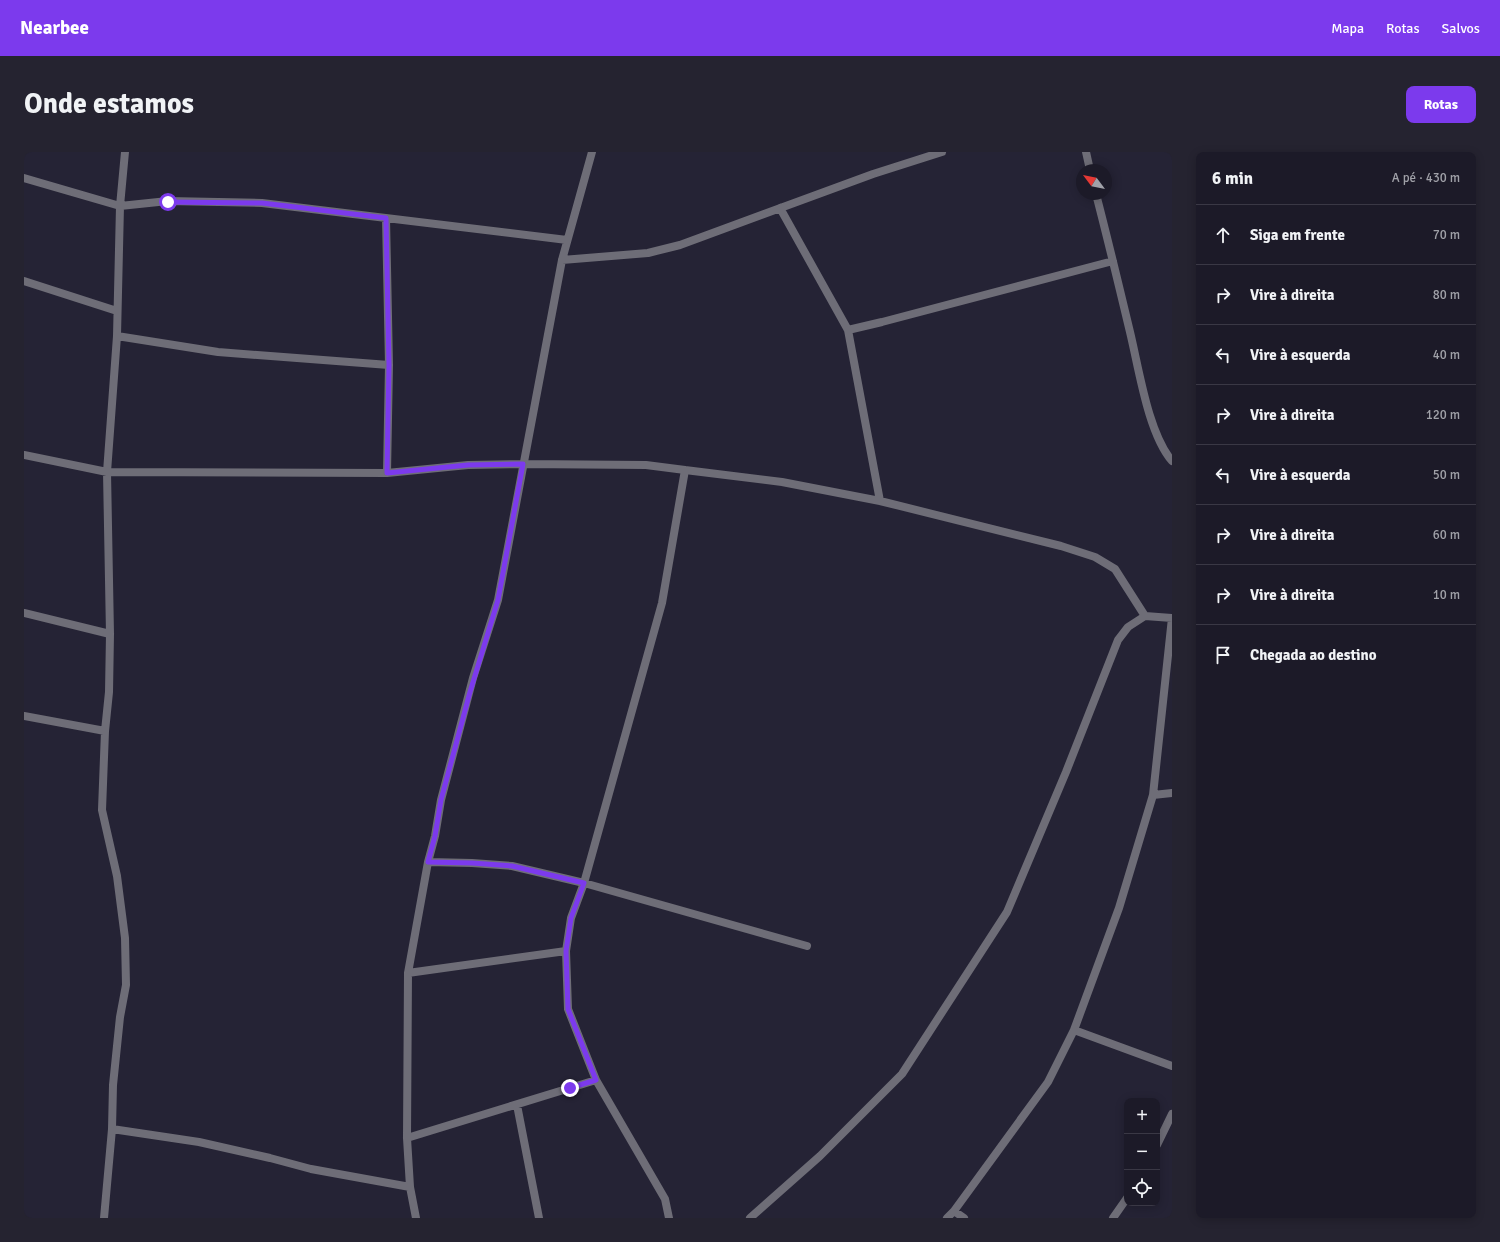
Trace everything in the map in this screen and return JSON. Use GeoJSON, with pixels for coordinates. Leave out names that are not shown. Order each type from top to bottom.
{"type":"FeatureCollection","features":[{"type":"Feature","properties":{"kind":"street"},"geometry":{"type":"LineString","coordinates":[[104,1218],[112,1129],[113,1085],[120,1018],[126,986],[124,938],[117,876],[102,810],[104,731],[109,692],[110,634],[107,472],[118,336],[117,311],[120,206],[125,152]]}},
{"type":"Feature","properties":{"kind":"street"},"geometry":{"type":"LineString","coordinates":[[416,1218],[410,1187],[407,1138],[408,973],[441,800],[471,686],[498,600],[562,260],[592,152]]}},
{"type":"Feature","properties":{"kind":"street"},"geometry":{"type":"LineString","coordinates":[[562,260],[655,251],[680,245],[873,174],[942,152]]}},
{"type":"Feature","properties":{"kind":"street"},"geometry":{"type":"LineString","coordinates":[[1086,152],[1089,164]]}},
{"type":"Feature","properties":{"kind":"street"},"geometry":{"type":"LineString","coordinates":[[24,178],[120,206],[168,202],[262,203],[567,240]]}},
{"type":"Feature","properties":{"kind":"street"},"geometry":{"type":"LineString","coordinates":[[1098,200],[1149,414],[1165,453],[1172,461]]}},
{"type":"Feature","properties":{"kind":"street"},"geometry":{"type":"LineString","coordinates":[[780,208],[848,330],[880,501]]}},
{"type":"Feature","properties":{"kind":"street"},"geometry":{"type":"LineString","coordinates":[[386,218],[389,365],[387,473]]}},
{"type":"Feature","properties":{"kind":"street"},"geometry":{"type":"LineString","coordinates":[[848,330],[1113,261]]}},
{"type":"Feature","properties":{"kind":"street"},"geometry":{"type":"LineString","coordinates":[[24,281],[117,311]]}},
{"type":"Feature","properties":{"kind":"street"},"geometry":{"type":"LineString","coordinates":[[118,336],[218,352],[389,365]]}},
{"type":"Feature","properties":{"kind":"street"},"geometry":{"type":"LineString","coordinates":[[24,455],[107,472],[387,473],[468,465],[646,465],[782,482],[880,501],[1061,546],[1095,557],[1115,569],[1145,616]]}},
{"type":"Feature","properties":{"kind":"street"},"geometry":{"type":"LineString","coordinates":[[669,1218],[665,1199],[596,1080],[568,1009],[566,951],[571,918],[584,883],[662,603],[685,470]]}},
{"type":"Feature","properties":{"kind":"street"},"geometry":{"type":"LineString","coordinates":[[24,613],[110,634]]}},
{"type":"Feature","properties":{"kind":"street"},"geometry":{"type":"LineString","coordinates":[[750,1218],[820,1156],[902,1074],[1007,912],[1066,772],[1118,640],[1128,627],[1145,616],[1172,618],[1153,794],[1119,908],[1074,1030],[1048,1082],[954,1211],[947,1218]]}},
{"type":"Feature","properties":{"kind":"street"},"geometry":{"type":"LineString","coordinates":[[24,716],[104,731]]}},
{"type":"Feature","properties":{"kind":"street"},"geometry":{"type":"LineString","coordinates":[[1153,794],[1172,793]]}},
{"type":"Feature","properties":{"kind":"street"},"geometry":{"type":"LineString","coordinates":[[428,862],[512,866],[584,883],[807,946]]}},
{"type":"Feature","properties":{"kind":"street"},"geometry":{"type":"LineString","coordinates":[[408,973],[566,951]]}},
{"type":"Feature","properties":{"kind":"street"},"geometry":{"type":"LineString","coordinates":[[1074,1030],[1172,1066]]}},
{"type":"Feature","properties":{"kind":"street"},"geometry":{"type":"LineString","coordinates":[[407,1138],[596,1080]]}},
{"type":"Feature","properties":{"kind":"street"},"geometry":{"type":"LineString","coordinates":[[517,1105],[539,1218]]}},
{"type":"Feature","properties":{"kind":"street"},"geometry":{"type":"LineString","coordinates":[[1160,1139],[1172,1114]]}},
{"type":"Feature","properties":{"kind":"street"},"geometry":{"type":"LineString","coordinates":[[112,1129],[199,1142],[311,1169],[410,1187]]}},
{"type":"Feature","properties":{"kind":"street"},"geometry":{"type":"LineString","coordinates":[[1113,1218],[1124,1202]]}},
{"type":"Feature","properties":{"kind":"street"},"geometry":{"type":"LineString","coordinates":[[954,1211],[964,1218]]}},
{"type":"Feature","properties":{"kind":"route"},"geometry":{"type":"LineString","coordinates":[[168,202],[262,203],[386,218],[389,365],[387,473],[468,465],[523,464],[498,600],[473,678],[441,800],[435,836],[428,862],[512,866],[584,883],[571,918],[566,951],[568,1009],[596,1080],[570,1088]]}}]}
